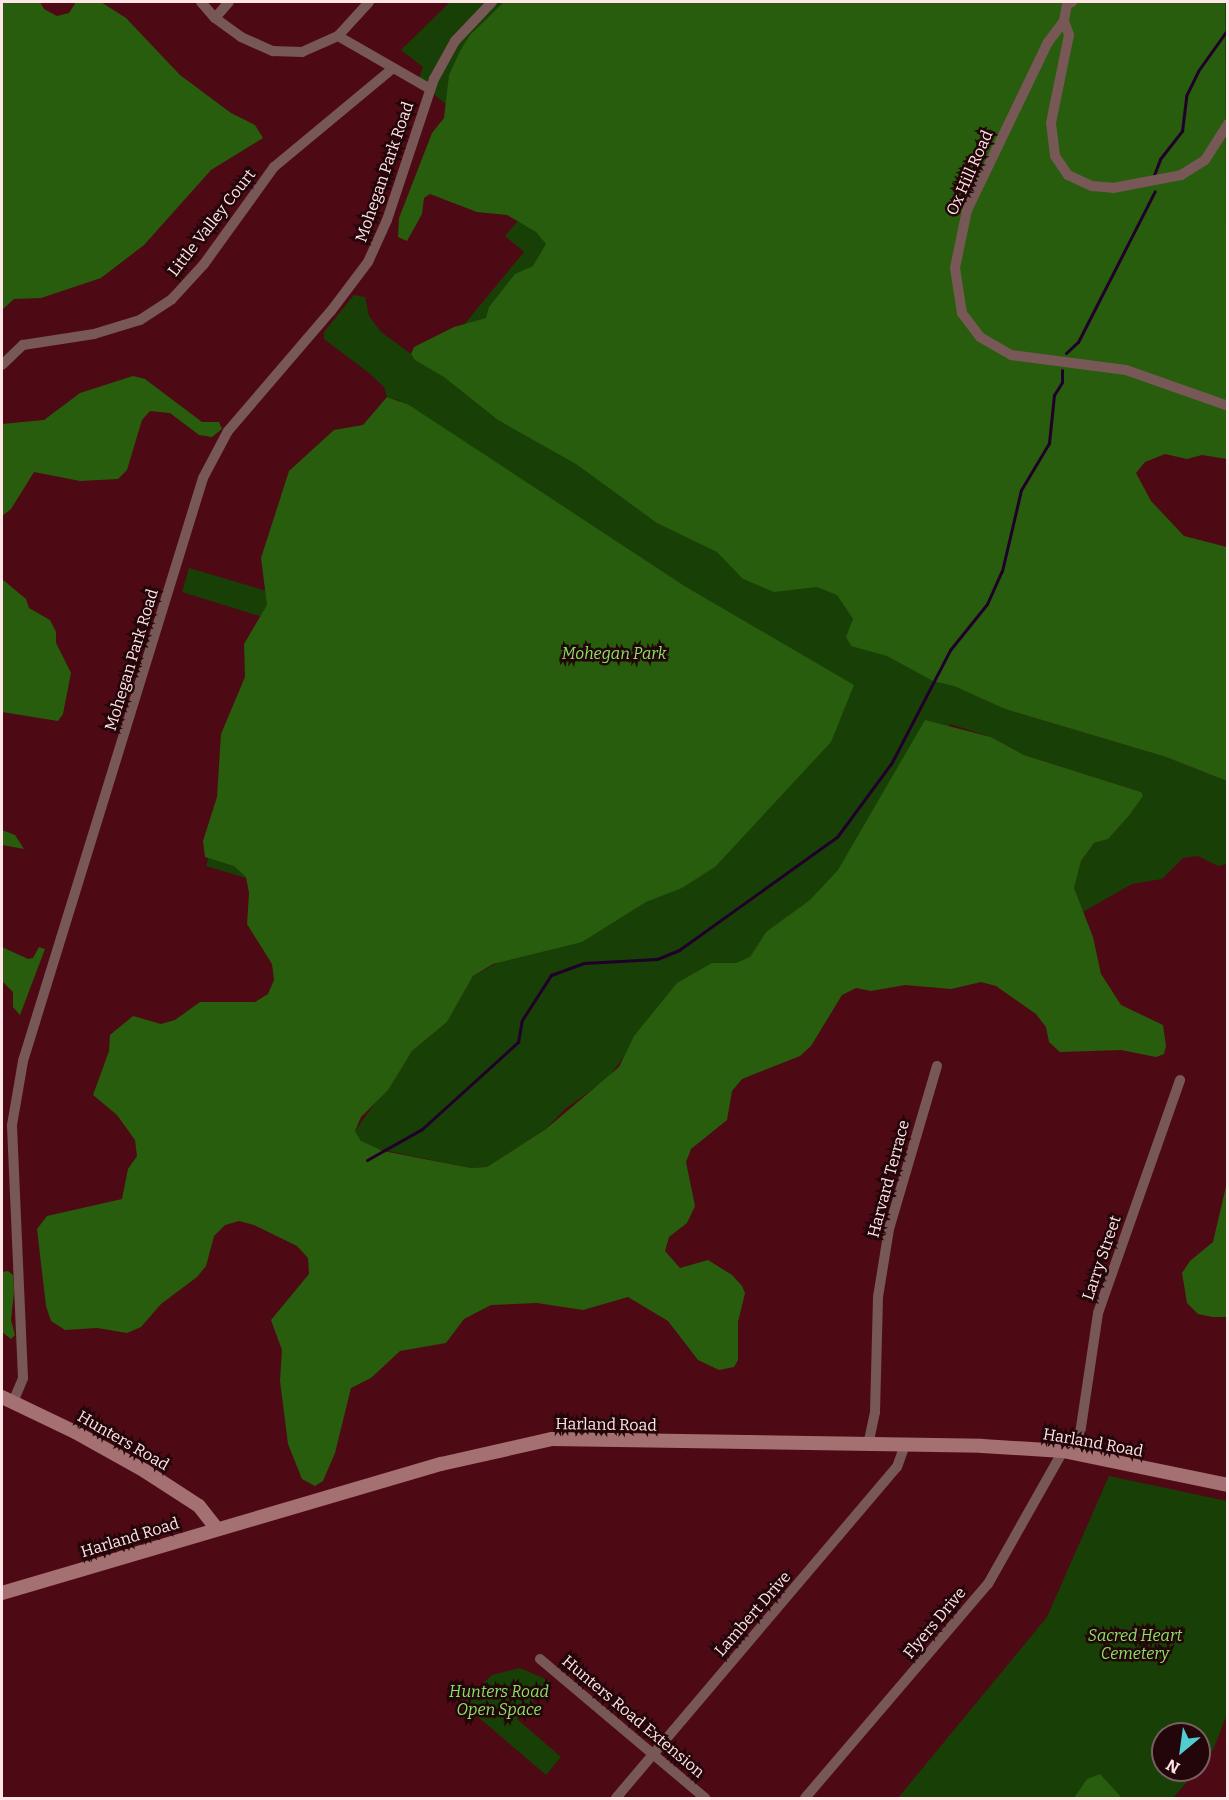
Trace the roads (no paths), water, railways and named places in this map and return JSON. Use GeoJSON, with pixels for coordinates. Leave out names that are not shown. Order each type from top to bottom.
{"type":"FeatureCollection","features":[{"type":"Feature","properties":{"kind":"main road","name":"Hunters Road"},"geometry":{"type":"LineString","coordinates":[[7,1400],[145,1471],[199,1506],[216,1528]]}},
{"type":"Feature","properties":{"kind":"main road","name":"Harland Road"},"geometry":{"type":"LineString","coordinates":[[2,1593],[216,1528],[441,1464],[552,1439],[905,1445],[1070,1452],[1227,1485]]}},
{"type":"Feature","properties":{"kind":"street"},"geometry":{"type":"LineString","coordinates":[[201,2],[215,18],[241,37],[273,51],[302,52],[338,36],[369,2]]}},
{"type":"Feature","properties":{"kind":"street"},"geometry":{"type":"LineString","coordinates":[[215,18],[229,2]]}},
{"type":"Feature","properties":{"kind":"street","name":"Mohegan Park Road"},"geometry":{"type":"LineString","coordinates":[[7,1400],[23,1378],[12,1125],[23,1061],[203,478],[228,431],[331,311],[368,262],[387,220],[430,89],[455,41],[492,2]]}},
{"type":"Feature","properties":{"kind":"street"},"geometry":{"type":"LineString","coordinates":[[1068,2],[1064,21],[1069,35],[1053,100],[1051,130],[1057,160],[1073,178],[1092,186],[1113,188],[1181,176],[1205,160],[1227,124]]}},
{"type":"Feature","properties":{"kind":"street","name":"Ox Hill Road"},"geometry":{"type":"LineString","coordinates":[[1064,21],[1048,42],[967,210],[954,274],[962,313],[984,340],[1011,355],[1126,370],[1227,406]]}},
{"type":"Feature","properties":{"kind":"street"},"geometry":{"type":"LineString","coordinates":[[338,36],[430,89]]}},
{"type":"Feature","properties":{"kind":"street","name":"Little Valley Court"},"geometry":{"type":"LineString","coordinates":[[2,365],[23,345],[94,334],[140,320],[172,298],[204,264],[274,166],[392,69]]}},
{"type":"Feature","properties":{"kind":"street","name":"Harvard Terrace"},"geometry":{"type":"LineString","coordinates":[[868,1445],[875,1412],[878,1297],[889,1229],[937,1066]]}},
{"type":"Feature","properties":{"kind":"street","name":"Larry Street"},"geometry":{"type":"LineString","coordinates":[[1070,1452],[1098,1312],[1180,1080]]}},
{"type":"Feature","properties":{"kind":"street","name":"Lambert Drive"},"geometry":{"type":"LineString","coordinates":[[616,1798],[897,1467],[905,1445]]}},
{"type":"Feature","properties":{"kind":"street","name":"Flyers Drive"},"geometry":{"type":"LineString","coordinates":[[805,1798],[988,1584],[1070,1452]]}},
{"type":"Feature","properties":{"kind":"street","name":"Hunters Road Extension"},"geometry":{"type":"LineString","coordinates":[[540,1659],[705,1798]]}},
{"type":"Feature","properties":{"kind":"waterway"},"geometry":{"type":"LineString","coordinates":[[1154,175],[1160,159],[1182,131],[1186,96],[1198,71],[1228,29]]}},
{"type":"Feature","properties":{"kind":"waterway"},"geometry":{"type":"LineString","coordinates":[[1066,353],[1078,342],[1155,191]]}},
{"type":"Feature","properties":{"kind":"waterway"},"geometry":{"type":"LineString","coordinates":[[367,1160],[422,1129],[518,1042],[522,1020],[551,975],[584,963],[657,959],[679,950],[837,837],[892,762],[950,650],[987,604],[1002,571],[1021,490],[1049,443],[1054,395],[1062,382],[1062,370]]}},
{"type":"Feature","properties":{"kind":"park label","name":"Mohegan Park"},"geometry":{"type":"Point","coordinates":[614,654]}},
{"type":"Feature","properties":{"kind":"park label","name":"Sacred Heart Cemetery"},"geometry":{"type":"Point","coordinates":[1135,1645]}},
{"type":"Feature","properties":{"kind":"park label","name":"Hunters Road Open Space"},"geometry":{"type":"Point","coordinates":[499,1701]}}]}
